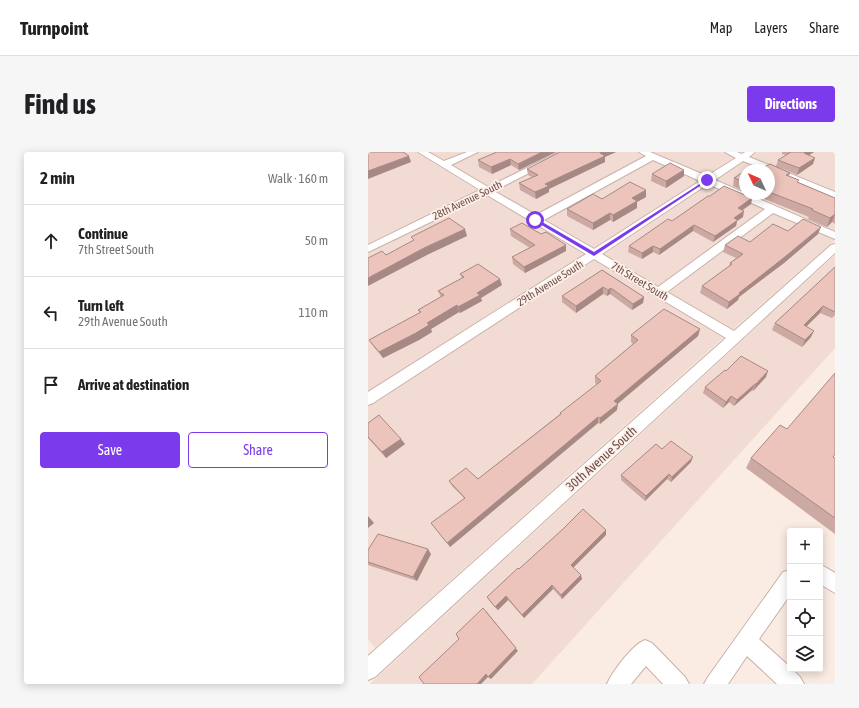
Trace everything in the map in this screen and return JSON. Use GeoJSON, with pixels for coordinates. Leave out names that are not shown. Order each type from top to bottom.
{"type":"FeatureCollection","features":[{"type":"Feature","properties":{"kind":"street","name":"7th Street South"},"geometry":{"type":"LineString","coordinates":[[422,152],[734,337]]}},
{"type":"Feature","properties":{"kind":"street"},"geometry":{"type":"LineString","coordinates":[[444,165],[474,152]]}},
{"type":"Feature","properties":{"kind":"street","name":"28th Avenue South"},"geometry":{"type":"LineString","coordinates":[[368,249],[566,152]]}},
{"type":"Feature","properties":{"kind":"street"},"geometry":{"type":"LineString","coordinates":[[643,152],[835,236]]}},
{"type":"Feature","properties":{"kind":"street"},"geometry":{"type":"LineString","coordinates":[[729,152],[747,155],[835,195]]}},
{"type":"Feature","properties":{"kind":"street","name":"29th Avenue South"},"geometry":{"type":"LineString","coordinates":[[368,399],[747,155]]}},
{"type":"Feature","properties":{"kind":"street"},"geometry":{"type":"LineString","coordinates":[[535,220],[653,156]]}},
{"type":"Feature","properties":{"kind":"street"},"geometry":{"type":"LineString","coordinates":[[659,292],[772,209]]}},
{"type":"Feature","properties":{"kind":"street","name":"30th Avenue South"},"geometry":{"type":"LineString","coordinates":[[369,666],[835,246]]}},
{"type":"Feature","properties":{"kind":"street"},"geometry":{"type":"LineString","coordinates":[[823,575],[835,584]]}},
{"type":"Feature","properties":{"kind":"street"},"geometry":{"type":"LineString","coordinates":[[715,684],[787,583]]}},
{"type":"Feature","properties":{"kind":"street"},"geometry":{"type":"LineString","coordinates":[[746,641],[793,684]]}},
{"type":"Feature","properties":{"kind":"street"},"geometry":{"type":"LineString","coordinates":[[618,684],[645,650],[678,684]]}},
{"type":"Feature","properties":{"kind":"shaded area"},"geometry":{"type":"Polygon","coordinates":[[[385,152],[416,152],[479,191],[368,244],[368,159],[385,152]]]}},
{"type":"Feature","properties":{"kind":"shaded area"},"geometry":{"type":"Polygon","coordinates":[[[429,152],[559,152],[487,187],[429,152]]]}},
{"type":"Feature","properties":{"kind":"shaded area"},"geometry":{"type":"Polygon","coordinates":[[[573,152],[722,152],[735,157],[594,249],[494,191],[573,152]]]}},
{"type":"Feature","properties":{"kind":"shaded area"},"geometry":{"type":"Polygon","coordinates":[[[758,152],[835,152],[835,192],[775,168],[775,164],[764,164],[749,158],[758,152]]]}},
{"type":"Feature","properties":{"kind":"shaded area"},"geometry":{"type":"Polygon","coordinates":[[[744,161],[751,164],[740,164],[744,161]]]}},
{"type":"Feature","properties":{"kind":"shaded area"},"geometry":{"type":"Polygon","coordinates":[[[739,164],[739,200],[775,200],[775,195],[835,198],[835,240],[732,330],[603,255],[739,164]]]}},
{"type":"Feature","properties":{"kind":"shaded area"},"geometry":{"type":"Polygon","coordinates":[[[486,195],[585,254],[368,391],[368,253],[486,195]]]}},
{"type":"Feature","properties":{"kind":"shaded area"},"geometry":{"type":"Polygon","coordinates":[[[835,255],[835,348],[532,684],[370,684],[835,255]]]}},
{"type":"Feature","properties":{"kind":"shaded area"},"geometry":{"type":"Polygon","coordinates":[[[595,260],[724,337],[375,648],[368,639],[368,406],[595,260]]]}},
{"type":"Feature","properties":{"kind":"building"},"geometry":{"type":"Polygon","coordinates":[[[368,152],[403,152],[409,156],[368,171],[368,152]]]}},
{"type":"Feature","properties":{"kind":"building"},"geometry":{"type":"Polygon","coordinates":[[[497,152],[542,152],[518,164],[510,159],[491,167],[478,160],[497,152]]]}},
{"type":"Feature","properties":{"kind":"building"},"geometry":{"type":"Polygon","coordinates":[[[560,152],[602,152],[600,153],[605,156],[545,184],[549,186],[535,192],[519,183],[538,175],[527,169],[560,152]]]}},
{"type":"Feature","properties":{"kind":"building"},"geometry":{"type":"Polygon","coordinates":[[[791,152],[806,152],[804,153],[815,158],[799,168],[778,160],[791,152]]]}},
{"type":"Feature","properties":{"kind":"building"},"geometry":{"type":"Polygon","coordinates":[[[670,163],[684,170],[666,181],[652,174],[670,163]]]}},
{"type":"Feature","properties":{"kind":"building"},"geometry":{"type":"Polygon","coordinates":[[[775,166],[790,173],[786,175],[799,180],[797,182],[835,198],[835,214],[830,218],[812,210],[813,209],[775,194],[775,166]]]}},
{"type":"Feature","properties":{"kind":"building"},"geometry":{"type":"Polygon","coordinates":[[[739,175],[739,180],[734,178],[739,175]]]}},
{"type":"Feature","properties":{"kind":"building"},"geometry":{"type":"Polygon","coordinates":[[[630,182],[646,190],[632,198],[637,201],[613,215],[610,213],[593,223],[567,209],[593,194],[602,199],[630,182]]]}},
{"type":"Feature","properties":{"kind":"building"},"geometry":{"type":"Polygon","coordinates":[[[724,186],[739,192],[739,200],[749,200],[738,208],[744,211],[734,218],[738,220],[715,236],[694,225],[660,249],[653,246],[642,253],[629,246],[668,219],[672,221],[724,186]]]}},
{"type":"Feature","properties":{"kind":"building"},"geometry":{"type":"Polygon","coordinates":[[[449,218],[465,229],[424,248],[368,278],[368,258],[382,251],[386,255],[414,240],[411,237],[449,218]]]}},
{"type":"Feature","properties":{"kind":"building"},"geometry":{"type":"Polygon","coordinates":[[[803,219],[821,227],[729,302],[702,286],[743,254],[725,245],[738,236],[750,242],[773,224],[788,231],[803,219]]]}},
{"type":"Feature","properties":{"kind":"building"},"geometry":{"type":"Polygon","coordinates":[[[522,223],[541,234],[546,232],[566,245],[524,267],[512,257],[535,245],[510,229],[522,223]]]}},
{"type":"Feature","properties":{"kind":"building"},"geometry":{"type":"Polygon","coordinates":[[[478,264],[500,279],[477,293],[480,295],[458,307],[457,305],[427,323],[429,325],[416,333],[379,352],[369,340],[421,312],[418,310],[444,295],[438,291],[464,277],[460,274],[478,264]]]}},
{"type":"Feature","properties":{"kind":"building"},"geometry":{"type":"Polygon","coordinates":[[[835,267],[835,312],[823,306],[804,325],[814,331],[805,340],[775,323],[835,267]]]}},
{"type":"Feature","properties":{"kind":"building"},"geometry":{"type":"Polygon","coordinates":[[[602,270],[644,297],[633,304],[611,288],[608,290],[603,287],[576,306],[562,296],[602,270]]]}},
{"type":"Feature","properties":{"kind":"building"},"geometry":{"type":"Polygon","coordinates":[[[664,309],[700,329],[614,401],[618,404],[600,418],[598,417],[447,543],[431,523],[465,498],[449,481],[466,468],[478,479],[561,414],[560,413],[601,381],[595,376],[638,340],[631,335],[664,309]]]}},
{"type":"Feature","properties":{"kind":"building"},"geometry":{"type":"Polygon","coordinates":[[[741,356],[768,371],[756,384],[737,400],[731,396],[726,402],[705,387],[725,370],[726,371],[741,356]]]}},
{"type":"Feature","properties":{"kind":"building"},"geometry":{"type":"Polygon","coordinates":[[[835,373],[835,454],[833,457],[835,458],[835,518],[751,458],[780,425],[787,429],[835,373]]]}},
{"type":"Feature","properties":{"kind":"building"},"geometry":{"type":"Polygon","coordinates":[[[379,415],[401,439],[382,452],[368,437],[368,423],[379,415]]]}},
{"type":"Feature","properties":{"kind":"building"},"geometry":{"type":"Polygon","coordinates":[[[671,441],[693,457],[672,477],[669,474],[646,496],[621,475],[656,444],[662,449],[671,441]]]}},
{"type":"Feature","properties":{"kind":"building"},"geometry":{"type":"Polygon","coordinates":[[[583,509],[606,530],[571,565],[581,575],[561,595],[552,585],[522,615],[506,596],[495,607],[487,597],[563,529],[583,509]]]}},
{"type":"Feature","properties":{"kind":"building"},"geometry":{"type":"Polygon","coordinates":[[[378,534],[428,549],[413,577],[368,562],[368,550],[378,534]]]}},
{"type":"Feature","properties":{"kind":"building"},"geometry":{"type":"Polygon","coordinates":[[[483,608],[516,648],[488,677],[486,674],[477,684],[424,684],[419,677],[459,639],[456,634],[483,608]]]}},
{"type":"Feature","properties":{"kind":"route"},"geometry":{"type":"LineString","coordinates":[[535,220],[594,254],[707,180]]}}]}
